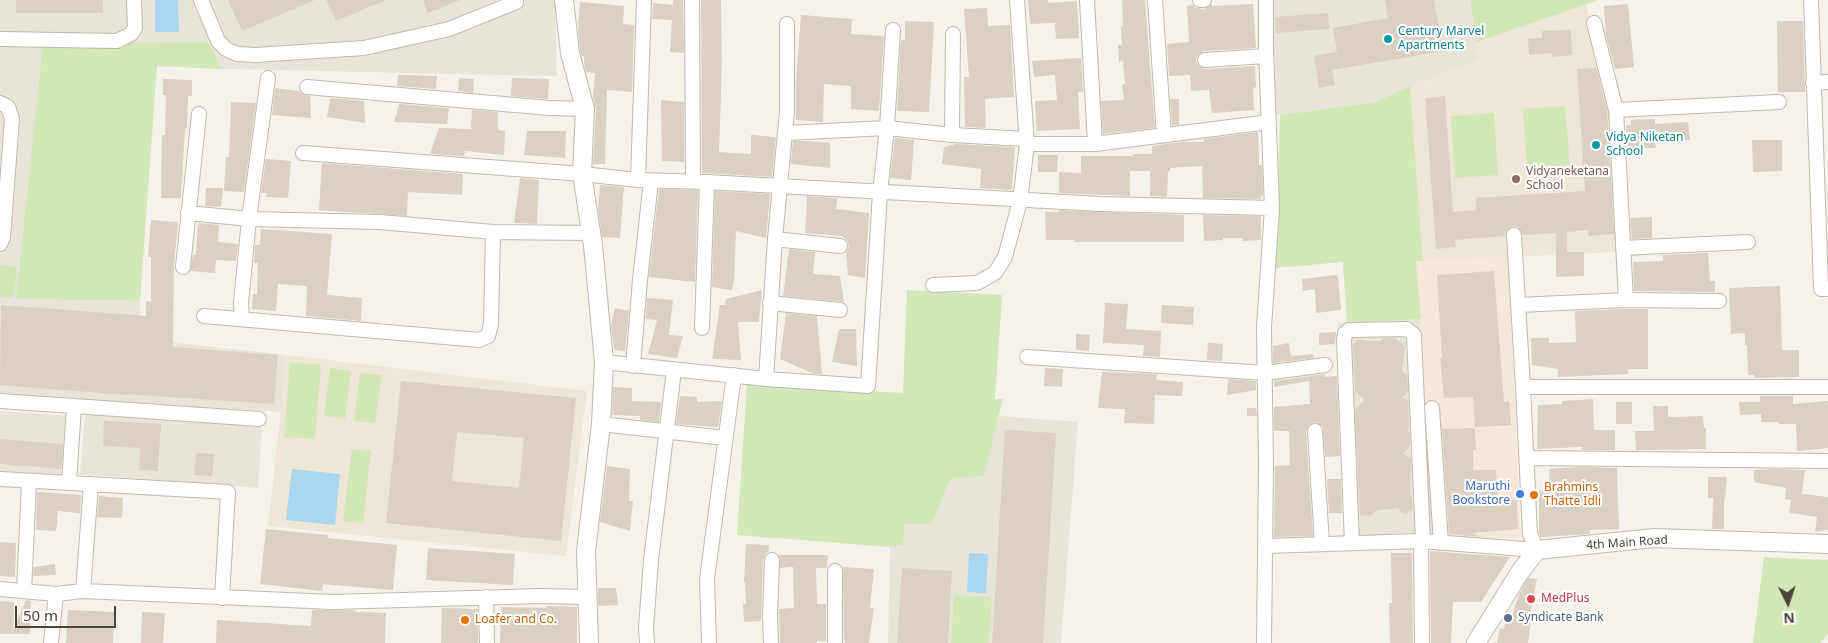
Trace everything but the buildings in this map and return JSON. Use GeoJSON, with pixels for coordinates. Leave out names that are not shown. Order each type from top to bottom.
{"type":"FeatureCollection","features":[{"type":"Feature","properties":{"kind":"street"},"geometry":{"type":"LineString","coordinates":[[0,39],[118,41],[131,34],[135,28],[134,0]]}},
{"type":"Feature","properties":{"kind":"street"},"geometry":{"type":"LineString","coordinates":[[201,0],[218,41],[226,49],[237,54],[256,54],[364,48],[449,29],[516,2],[516,0]]}},
{"type":"Feature","properties":{"kind":"street"},"geometry":{"type":"LineString","coordinates":[[564,0],[570,53],[585,109],[582,174],[604,362],[601,424],[586,551],[589,643]]}},
{"type":"Feature","properties":{"kind":"street"},"geometry":{"type":"LineString","coordinates":[[633,366],[645,180],[644,0]]}},
{"type":"Feature","properties":{"kind":"street"},"geometry":{"type":"LineString","coordinates":[[692,0],[700,182],[702,328]]}},
{"type":"Feature","properties":{"kind":"street"},"geometry":{"type":"LineString","coordinates":[[933,285],[977,283],[996,273],[1005,257],[1020,200],[1027,142],[1017,0]]}},
{"type":"Feature","properties":{"kind":"street"},"geometry":{"type":"LineString","coordinates":[[1087,0],[1095,144]]}},
{"type":"Feature","properties":{"kind":"street"},"geometry":{"type":"LineString","coordinates":[[1155,0],[1164,135]]}},
{"type":"Feature","properties":{"kind":"street"},"geometry":{"type":"LineString","coordinates":[[1264,643],[1266,546],[1264,327],[1272,208],[1266,56],[1266,0]]}},
{"type":"Feature","properties":{"kind":"street"},"geometry":{"type":"LineString","coordinates":[[1811,0],[1821,289],[1828,289]]}},
{"type":"Feature","properties":{"kind":"street"},"geometry":{"type":"LineString","coordinates":[[1594,23],[1616,110],[1626,300]]}},
{"type":"Feature","properties":{"kind":"street"},"geometry":{"type":"LineString","coordinates":[[766,379],[770,303],[787,110],[788,24]]}},
{"type":"Feature","properties":{"kind":"street"},"geometry":{"type":"LineString","coordinates":[[604,362],[766,379],[868,386],[880,193],[887,128],[893,30]]}},
{"type":"Feature","properties":{"kind":"street"},"geometry":{"type":"LineString","coordinates":[[952,135],[953,34]]}},
{"type":"Feature","properties":{"kind":"street"},"geometry":{"type":"LineString","coordinates":[[1205,60],[1266,56]]}},
{"type":"Feature","properties":{"kind":"street"},"geometry":{"type":"LineString","coordinates":[[242,319],[241,303],[249,219],[268,78]]}},
{"type":"Feature","properties":{"kind":"street"},"geometry":{"type":"LineString","coordinates":[[1813,83],[1828,82]]}},
{"type":"Feature","properties":{"kind":"street"},"geometry":{"type":"LineString","coordinates":[[307,86],[550,108],[585,109]]}},
{"type":"Feature","properties":{"kind":"street"},"geometry":{"type":"LineString","coordinates":[[0,102],[8,107],[12,119],[3,236],[0,244]]}},
{"type":"Feature","properties":{"kind":"street"},"geometry":{"type":"LineString","coordinates":[[1616,110],[1779,102]]}},
{"type":"Feature","properties":{"kind":"street"},"geometry":{"type":"LineString","coordinates":[[183,267],[199,114]]}},
{"type":"Feature","properties":{"kind":"street"},"geometry":{"type":"LineString","coordinates":[[784,133],[887,128],[1027,142],[1095,144],[1269,122]]}},
{"type":"Feature","properties":{"kind":"street"},"geometry":{"type":"LineString","coordinates":[[303,153],[645,180],[1020,200],[1272,208]]}},
{"type":"Feature","properties":{"kind":"street"},"geometry":{"type":"LineString","coordinates":[[188,213],[249,219],[380,222],[493,232],[590,233]]}},
{"type":"Feature","properties":{"kind":"street"},"geometry":{"type":"LineString","coordinates":[[204,316],[242,319],[254,322],[479,340],[488,336],[491,324],[493,232]]}},
{"type":"Feature","properties":{"kind":"street"},"geometry":{"type":"LineString","coordinates":[[1514,236],[1530,534],[1537,550]]}},
{"type":"Feature","properties":{"kind":"street"},"geometry":{"type":"LineString","coordinates":[[775,239],[840,246]]}},
{"type":"Feature","properties":{"kind":"street"},"geometry":{"type":"LineString","coordinates":[[1623,248],[1748,242]]}},
{"type":"Feature","properties":{"kind":"street"},"geometry":{"type":"LineString","coordinates":[[1518,305],[1626,300],[1719,301]]}},
{"type":"Feature","properties":{"kind":"street"},"geometry":{"type":"LineString","coordinates":[[770,303],[840,310]]}},
{"type":"Feature","properties":{"kind":"street"},"geometry":{"type":"LineString","coordinates":[[1352,543],[1345,333],[1349,330],[1407,330],[1414,335],[1422,541],[1422,643]]}},
{"type":"Feature","properties":{"kind":"street"},"geometry":{"type":"LineString","coordinates":[[1027,357],[1265,373],[1325,366]]}},
{"type":"Feature","properties":{"kind":"street"},"geometry":{"type":"LineString","coordinates":[[647,643],[646,628],[651,560],[674,370]]}},
{"type":"Feature","properties":{"kind":"street"},"geometry":{"type":"LineString","coordinates":[[709,643],[708,579],[734,375]]}},
{"type":"Feature","properties":{"kind":"street"},"geometry":{"type":"LineString","coordinates":[[1523,387],[1828,387]]}},
{"type":"Feature","properties":{"kind":"street"},"geometry":{"type":"LineString","coordinates":[[0,402],[259,419]]}},
{"type":"Feature","properties":{"kind":"street"},"geometry":{"type":"LineString","coordinates":[[69,483],[74,406]]}},
{"type":"Feature","properties":{"kind":"street"},"geometry":{"type":"LineString","coordinates":[[1432,408],[1441,543]]}},
{"type":"Feature","properties":{"kind":"street"},"geometry":{"type":"LineString","coordinates":[[601,424],[725,438]]}},
{"type":"Feature","properties":{"kind":"street"},"geometry":{"type":"LineString","coordinates":[[1315,431],[1322,544]]}},
{"type":"Feature","properties":{"kind":"street"},"geometry":{"type":"LineString","coordinates":[[1527,458],[1828,461]]}},
{"type":"Feature","properties":{"kind":"street"},"geometry":{"type":"LineString","coordinates":[[0,479],[228,492],[222,598]]}},
{"type":"Feature","properties":{"kind":"street"},"geometry":{"type":"LineString","coordinates":[[24,591],[30,481]]}},
{"type":"Feature","properties":{"kind":"street"},"geometry":{"type":"LineString","coordinates":[[83,591],[91,484]]}},
{"type":"Feature","properties":{"kind":"street","name":"4th Main Road"},"geometry":{"type":"LineString","coordinates":[[1537,550],[1654,538],[1828,544]]}},
{"type":"Feature","properties":{"kind":"street"},"geometry":{"type":"LineString","coordinates":[[1266,546],[1422,541],[1537,550]]}},
{"type":"Feature","properties":{"kind":"street"},"geometry":{"type":"LineString","coordinates":[[1476,643],[1520,572],[1537,550]]}},
{"type":"Feature","properties":{"kind":"street"},"geometry":{"type":"LineString","coordinates":[[771,643],[772,560]]}},
{"type":"Feature","properties":{"kind":"street"},"geometry":{"type":"LineString","coordinates":[[834,571],[836,643]]}},
{"type":"Feature","properties":{"kind":"street"},"geometry":{"type":"LineString","coordinates":[[0,590],[56,594],[83,591],[333,602],[486,597],[587,597]]}},
{"type":"Feature","properties":{"kind":"street"},"geometry":{"type":"LineString","coordinates":[[51,643],[56,594]]}},
{"type":"Feature","properties":{"kind":"street"},"geometry":{"type":"LineString","coordinates":[[486,597],[487,643]]}},
{"type":"Feature","properties":{"kind":"shaded area"},"geometry":{"type":"Polygon","coordinates":[[[0,0],[555,0],[557,76],[157,66],[16,299],[140,301],[139,339],[287,355],[281,412],[0,395],[0,0]]]}},
{"type":"Feature","properties":{"kind":"shaded area"},"geometry":{"type":"Polygon","coordinates":[[[1259,0],[1470,0],[1479,60],[1410,86],[1376,102],[1264,117],[1259,0]]]}},
{"type":"Feature","properties":{"kind":"shaded area","name":"Vidyaneketana School"},"geometry":{"type":"Polygon","coordinates":[[[1470,0],[1598,0],[1586,5],[1611,106],[1619,252],[1423,261],[1410,86],[1479,60],[1470,0]]]}},
{"type":"Feature","properties":{"kind":"shaded area"},"geometry":{"type":"Polygon","coordinates":[[[1508,257],[1521,538],[1474,539],[1434,534],[1416,261],[1508,257]]]}},
{"type":"Feature","properties":{"kind":"shaded area"},"geometry":{"type":"Polygon","coordinates":[[[1421,319],[1434,534],[1348,538],[1338,323],[1421,319]]]}},
{"type":"Feature","properties":{"kind":"shaded area"},"geometry":{"type":"Polygon","coordinates":[[[287,355],[587,391],[566,556],[268,526],[287,355]]]}},
{"type":"Feature","properties":{"kind":"shaded area"},"geometry":{"type":"Polygon","coordinates":[[[0,411],[69,416],[64,475],[0,471],[0,411]]]}},
{"type":"Feature","properties":{"kind":"shaded area"},"geometry":{"type":"Polygon","coordinates":[[[85,414],[262,427],[258,488],[80,474],[85,414]]]}},
{"type":"Feature","properties":{"kind":"shaded area"},"geometry":{"type":"Polygon","coordinates":[[[999,416],[1078,422],[1061,643],[888,643],[890,547],[903,545],[905,524],[932,524],[950,479],[983,476],[999,416]]]}},
{"type":"Feature","properties":{"kind":"green space"},"geometry":{"type":"Polygon","coordinates":[[[1470,0],[1598,0],[1477,42],[1470,0]]]}},
{"type":"Feature","properties":{"kind":"green space"},"geometry":{"type":"Polygon","coordinates":[[[208,42],[221,69],[157,66],[140,301],[16,299],[43,44],[208,42]]]}},
{"type":"Feature","properties":{"kind":"green space"},"geometry":{"type":"Polygon","coordinates":[[[1410,86],[1423,261],[1416,261],[1421,319],[1347,323],[1343,262],[1275,268],[1280,115],[1376,102],[1410,86]]]}},
{"type":"Feature","properties":{"kind":"green space"},"geometry":{"type":"Polygon","coordinates":[[[1565,106],[1570,168],[1527,171],[1523,109],[1565,106]]]}},
{"type":"Feature","properties":{"kind":"green space"},"geometry":{"type":"Polygon","coordinates":[[[1494,113],[1498,175],[1455,178],[1451,116],[1494,113]]]}},
{"type":"Feature","properties":{"kind":"green space"},"geometry":{"type":"Polygon","coordinates":[[[0,265],[17,267],[13,298],[0,297],[0,265]]]}},
{"type":"Feature","properties":{"kind":"green space"},"geometry":{"type":"Polygon","coordinates":[[[907,290],[1002,295],[995,399],[1003,399],[984,476],[950,479],[932,524],[905,524],[903,545],[890,547],[737,535],[747,384],[903,393],[907,290]]]}},
{"type":"Feature","properties":{"kind":"green space"},"geometry":{"type":"Polygon","coordinates":[[[290,362],[321,365],[315,439],[284,437],[290,362]]]}},
{"type":"Feature","properties":{"kind":"green space"},"geometry":{"type":"Polygon","coordinates":[[[330,368],[351,371],[345,419],[324,416],[330,368]]]}},
{"type":"Feature","properties":{"kind":"green space"},"geometry":{"type":"Polygon","coordinates":[[[360,373],[382,375],[375,423],[354,421],[360,373]]]}},
{"type":"Feature","properties":{"kind":"green space"},"geometry":{"type":"Polygon","coordinates":[[[352,449],[371,451],[363,523],[343,521],[352,449]]]}},
{"type":"Feature","properties":{"kind":"green space"},"geometry":{"type":"Polygon","coordinates":[[[1764,557],[1828,560],[1828,634],[1820,643],[1753,643],[1764,557]]]}},
{"type":"Feature","properties":{"kind":"green space"},"geometry":{"type":"Polygon","coordinates":[[[954,595],[992,597],[989,643],[951,643],[954,595]]]}},
{"type":"Feature","properties":{"kind":"water"},"geometry":{"type":"Polygon","coordinates":[[[155,0],[178,0],[179,32],[155,32],[155,0]]]}},
{"type":"Feature","properties":{"kind":"water"},"geometry":{"type":"Polygon","coordinates":[[[292,469],[340,474],[335,525],[286,520],[292,469]]]}},
{"type":"Feature","properties":{"kind":"water"},"geometry":{"type":"Polygon","coordinates":[[[969,553],[988,554],[986,593],[967,592],[969,553]]]}},
{"type":"Feature","properties":{"kind":"place","name":"Century Marvel Apartments"},"geometry":{"type":"Point","coordinates":[1388,39]}},
{"type":"Feature","properties":{"kind":"place","name":"Vidya Niketan School"},"geometry":{"type":"Point","coordinates":[1596,145]}},
{"type":"Feature","properties":{"kind":"place","name":"Vidyaneketana School"},"geometry":{"type":"Point","coordinates":[1516,179]}},
{"type":"Feature","properties":{"kind":"place","name":"Maruthi Bookstore"},"geometry":{"type":"Point","coordinates":[1520,494]}},
{"type":"Feature","properties":{"kind":"place","name":"Brahmins Thatte Idli"},"geometry":{"type":"Point","coordinates":[1534,495]}},
{"type":"Feature","properties":{"kind":"place","name":"MedPlus"},"geometry":{"type":"Point","coordinates":[1531,599]}},
{"type":"Feature","properties":{"kind":"place","name":"Syndicate Bank"},"geometry":{"type":"Point","coordinates":[1508,618]}},
{"type":"Feature","properties":{"kind":"place","name":"Loafer and Co."},"geometry":{"type":"Point","coordinates":[465,620]}}]}
